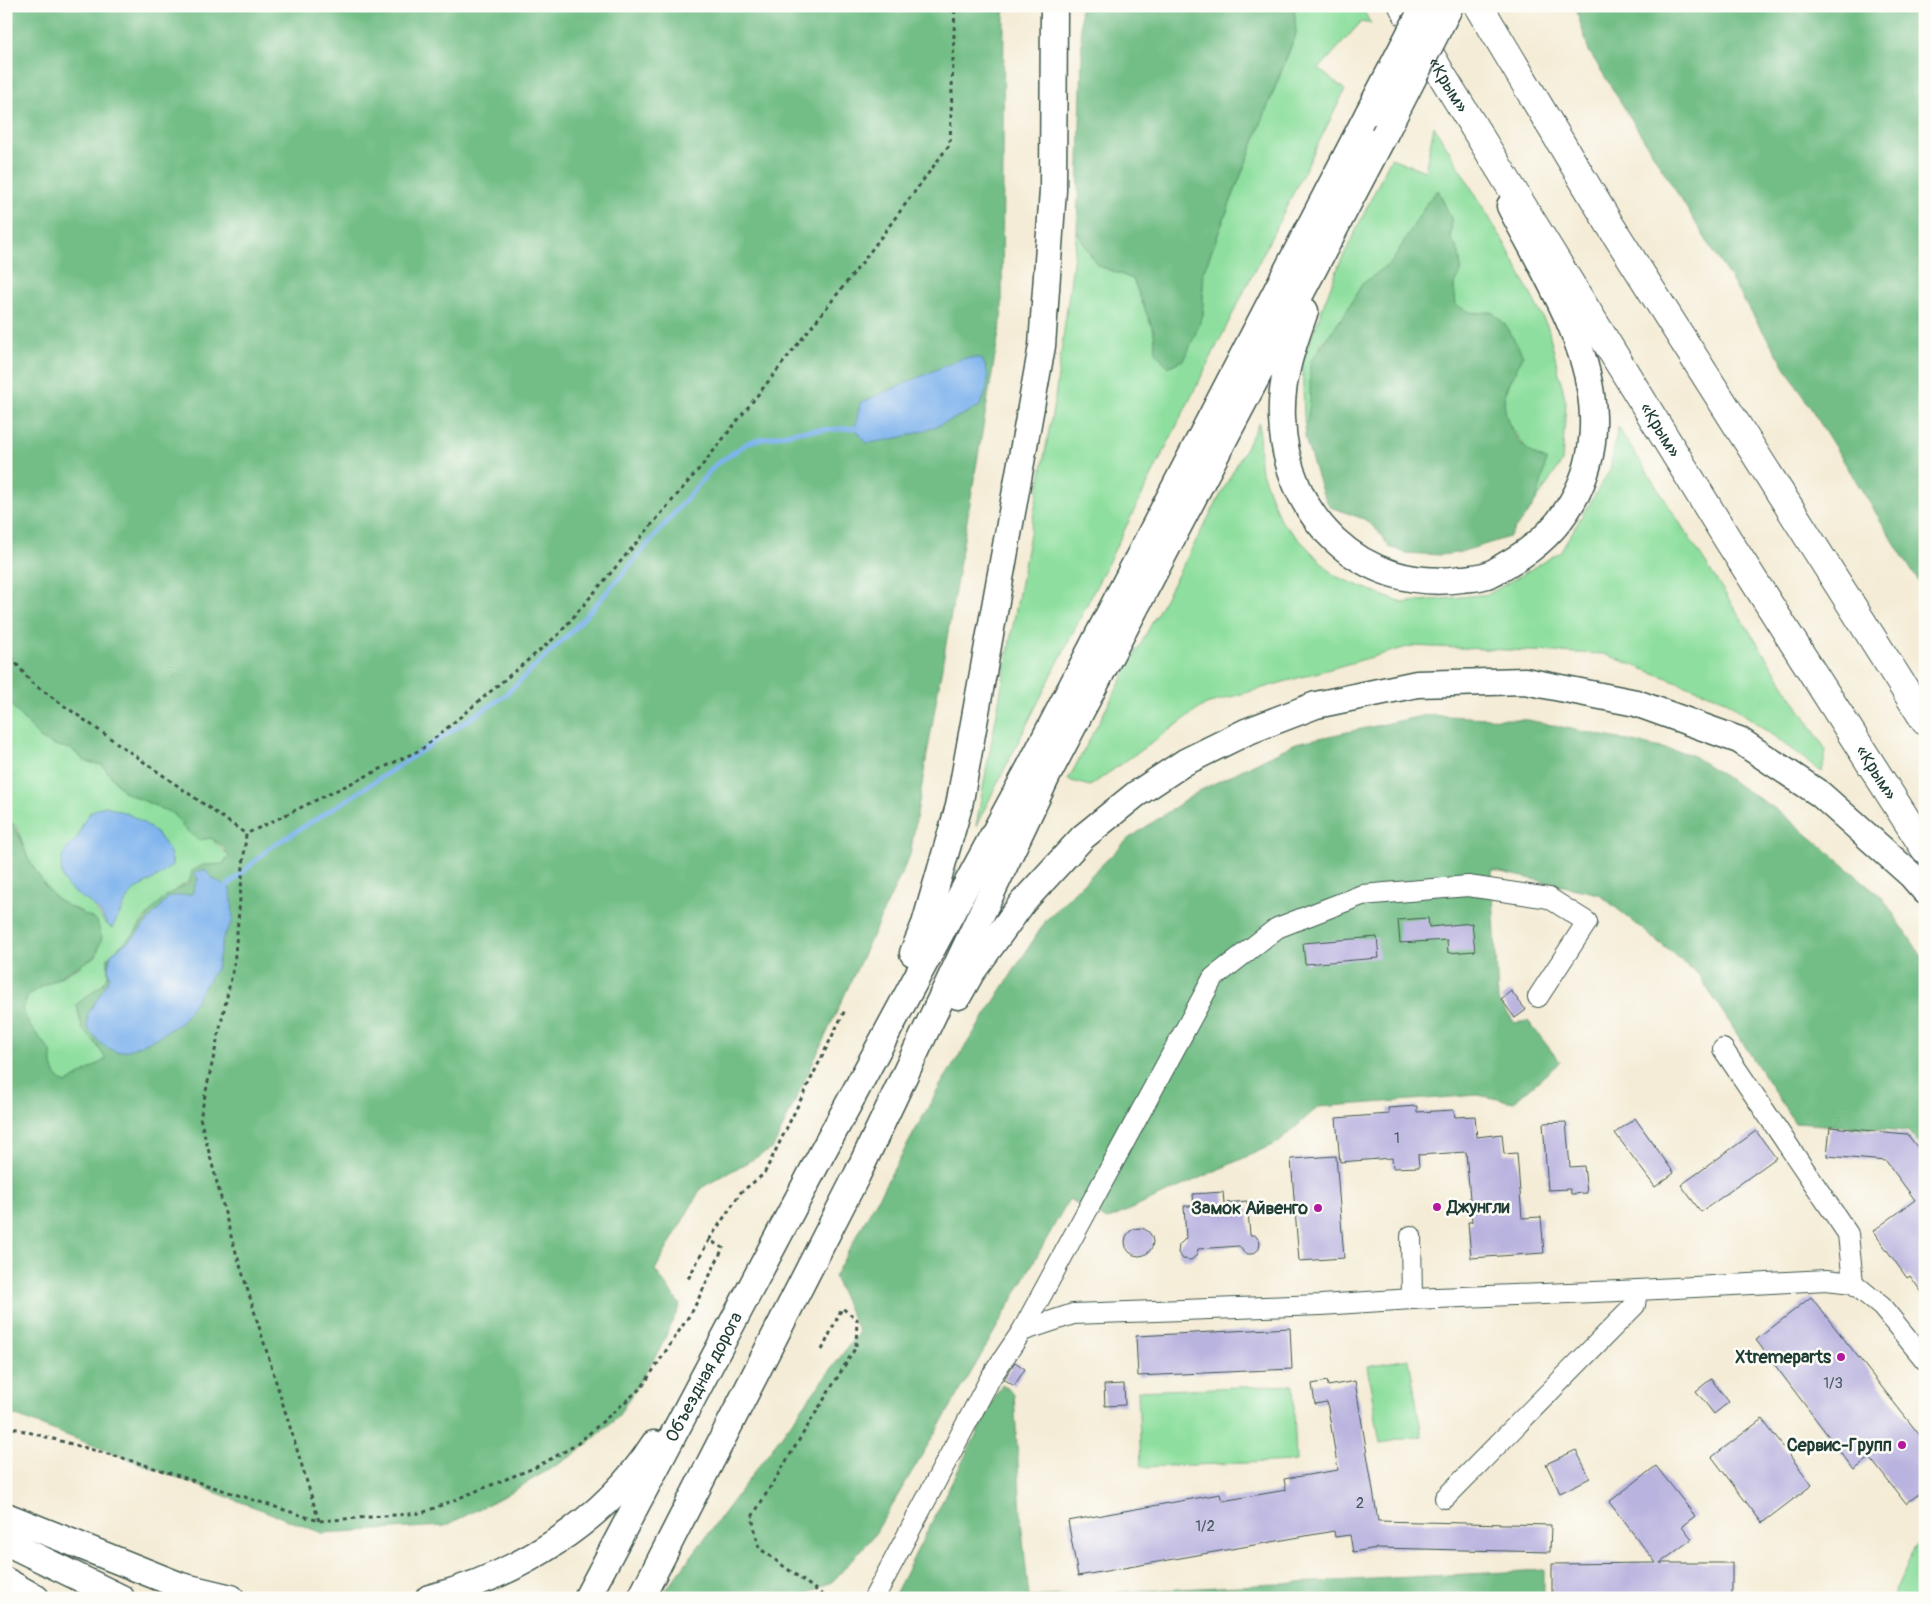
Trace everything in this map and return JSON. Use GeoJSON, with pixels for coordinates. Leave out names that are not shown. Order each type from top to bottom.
{"type":"FeatureCollection","features":[{"type":"Feature","properties":{"kind":"highway","name":"«Крым»"},"geometry":{"type":"LineString","coordinates":[[1402,6],[1440,72],[1728,540],[1925,849]]}},
{"type":"Feature","properties":{"kind":"highway"},"geometry":{"type":"LineString","coordinates":[[1479,6],[1610,225],[1925,721]]}},
{"type":"Feature","properties":{"kind":"main road"},"geometry":{"type":"LineString","coordinates":[[821,1155],[925,924],[960,806],[1042,346],[1053,190],[1054,6]]}},
{"type":"Feature","properties":{"kind":"main road"},"geometry":{"type":"LineString","coordinates":[[821,1155],[1030,767],[1424,6]]}},
{"type":"Feature","properties":{"kind":"main road"},"geometry":{"type":"LineString","coordinates":[[641,1598],[857,1175],[1047,776],[1450,6]]}},
{"type":"Feature","properties":{"kind":"main road"},"geometry":{"type":"LineString","coordinates":[[1330,234],[1286,366],[1282,417],[1287,459],[1301,496],[1325,531],[1355,558],[1393,575],[1439,582],[1488,575],[1522,556],[1553,532],[1578,496],[1590,460],[1593,417],[1587,374],[1568,319],[1440,72]]}},
{"type":"Feature","properties":{"kind":"main road"},"geometry":{"type":"LineString","coordinates":[[857,1175],[971,973],[1023,902],[1083,837],[1135,795],[1185,762],[1246,732],[1316,705],[1417,684],[1525,681],[1636,703],[1739,740],[1820,794],[1911,875],[1925,891]]}},
{"type":"Feature","properties":{"kind":"main road","name":"Объездная дорога"},"geometry":{"type":"LineString","coordinates":[[587,1598],[821,1155]]}},
{"type":"Feature","properties":{"kind":"main road"},"geometry":{"type":"LineString","coordinates":[[430,1598],[460,1590],[519,1565],[573,1530],[611,1496],[647,1455],[739,1310]]}},
{"type":"Feature","properties":{"kind":"main road"},"geometry":{"type":"LineString","coordinates":[[6,1516],[181,1586],[230,1598]]}},
{"type":"Feature","properties":{"kind":"main road"},"geometry":{"type":"LineString","coordinates":[[10,1545],[121,1598]]}},
{"type":"Feature","properties":{"kind":"main road"},"geometry":{"type":"LineString","coordinates":[[6,1580],[36,1598]]}},
{"type":"Feature","properties":{"kind":"lane"},"geometry":{"type":"LineString","coordinates":[[874,1598],[895,1562],[991,1377],[1022,1331],[1213,978],[1277,928],[1362,895],[1468,886],[1549,898],[1587,922],[1538,997]]}},
{"type":"Feature","properties":{"kind":"lane"},"geometry":{"type":"LineString","coordinates":[[1723,1049],[1848,1234],[1853,1283]]}},
{"type":"Feature","properties":{"kind":"lane"},"geometry":{"type":"LineString","coordinates":[[1411,1236],[1412,1299]]}},
{"type":"Feature","properties":{"kind":"lane"},"geometry":{"type":"LineString","coordinates":[[1022,1331],[1073,1314],[1321,1305],[1826,1280],[1853,1283],[1882,1307],[1925,1360]]}},
{"type":"Feature","properties":{"kind":"lane"},"geometry":{"type":"LineString","coordinates":[[1445,1498],[1635,1305],[1637,1290]]}},
{"type":"Feature","properties":{"kind":"path"},"geometry":{"type":"LineString","coordinates":[[246,834],[422,749],[559,634],[710,455],[860,264],[950,144],[955,6]]}},
{"type":"Feature","properties":{"kind":"path"},"geometry":{"type":"LineString","coordinates":[[6,651],[32,683],[246,834]]}},
{"type":"Feature","properties":{"kind":"path"},"geometry":{"type":"LineString","coordinates":[[246,834],[234,965],[200,1118],[231,1236],[319,1521]]}},
{"type":"Feature","properties":{"kind":"path"},"geometry":{"type":"LineString","coordinates":[[688,1279],[709,1240],[741,1192],[764,1174],[845,1010]]}},
{"type":"Feature","properties":{"kind":"path"},"geometry":{"type":"LineString","coordinates":[[6,1426],[126,1459],[319,1521],[422,1513],[536,1468],[576,1445],[642,1387],[693,1310],[723,1248],[709,1240]]}},
{"type":"Feature","properties":{"kind":"path"},"geometry":{"type":"LineString","coordinates":[[822,1350],[842,1308],[857,1319],[856,1347],[752,1517],[759,1548],[827,1598]]}},
{"type":"Feature","properties":{"kind":"green space"},"geometry":{"type":"Polygon","coordinates":[[[6,6],[1004,6],[1002,315],[910,855],[773,1148],[701,1188],[655,1270],[680,1305],[660,1349],[617,1418],[577,1453],[506,1495],[445,1526],[322,1533],[6,1412],[6,819],[17,832],[28,858],[48,890],[61,902],[97,921],[102,938],[96,956],[29,994],[22,1009],[30,1026],[51,1052],[52,1066],[55,1074],[66,1084],[106,1059],[95,1042],[82,1029],[77,1004],[104,983],[108,976],[108,957],[134,934],[166,896],[189,883],[192,871],[203,865],[223,864],[229,856],[223,847],[211,838],[198,840],[184,828],[174,814],[124,792],[102,765],[85,761],[71,749],[54,745],[40,738],[6,699],[6,6]]]}},
{"type":"Feature","properties":{"kind":"green space"},"geometry":{"type":"Polygon","coordinates":[[[1080,6],[1294,6],[1296,33],[1203,273],[1203,315],[1185,359],[1168,367],[1156,353],[1154,332],[1133,279],[1097,265],[1077,232],[1082,56],[1080,6]]]}},
{"type":"Feature","properties":{"kind":"green space"},"geometry":{"type":"Polygon","coordinates":[[[1294,6],[1361,6],[1371,24],[1361,22],[1319,69],[1345,90],[976,826],[1055,398],[1077,232],[1097,265],[1133,279],[1154,332],[1156,353],[1203,315],[1203,273],[1296,34],[1294,6]]]}},
{"type":"Feature","properties":{"kind":"green space"},"geometry":{"type":"Polygon","coordinates":[[[1575,6],[1925,6],[1925,592],[1589,51],[1575,6]]]}},
{"type":"Feature","properties":{"kind":"green space"},"geometry":{"type":"Polygon","coordinates":[[[1434,126],[1505,244],[1548,328],[1566,402],[1562,462],[1530,510],[1538,493],[1546,460],[1529,452],[1508,423],[1503,405],[1507,387],[1517,371],[1492,312],[1473,313],[1456,306],[1454,287],[1461,270],[1459,253],[1451,238],[1451,219],[1438,190],[1428,201],[1392,263],[1362,284],[1344,315],[1320,346],[1305,438],[1302,361],[1339,265],[1391,158],[1425,171],[1434,126]]]}},
{"type":"Feature","properties":{"kind":"green space"},"geometry":{"type":"Polygon","coordinates":[[[1438,190],[1451,219],[1451,238],[1459,253],[1461,270],[1454,287],[1456,306],[1473,313],[1492,312],[1505,324],[1523,355],[1506,389],[1506,414],[1512,431],[1523,445],[1546,460],[1537,498],[1509,537],[1457,553],[1440,555],[1406,553],[1389,547],[1379,532],[1364,519],[1330,507],[1322,492],[1305,438],[1310,400],[1310,362],[1344,315],[1362,284],[1392,262],[1428,201],[1438,190]]]}},
{"type":"Feature","properties":{"kind":"green space"},"geometry":{"type":"Polygon","coordinates":[[[1259,423],[1260,467],[1280,520],[1335,576],[1402,603],[1489,594],[1560,552],[1610,470],[1618,427],[1826,750],[1822,772],[1725,700],[1604,654],[1411,646],[1206,704],[1090,786],[1068,780],[1259,423]]]}},
{"type":"Feature","properties":{"kind":"green space"},"geometry":{"type":"Polygon","coordinates":[[[6,699],[40,738],[54,745],[71,749],[85,761],[102,765],[124,792],[174,814],[184,828],[198,840],[211,838],[229,856],[223,864],[214,865],[166,896],[143,920],[134,934],[108,957],[108,976],[104,983],[77,1005],[82,1029],[95,1042],[106,1059],[66,1084],[55,1074],[52,1066],[51,1052],[30,1026],[22,1009],[29,994],[81,966],[81,911],[63,905],[50,892],[29,861],[17,827],[6,819],[6,699]],[[107,807],[90,812],[78,837],[65,851],[85,892],[97,912],[111,928],[129,896],[136,889],[172,865],[168,849],[156,834],[133,817],[107,807]]]}},
{"type":"Feature","properties":{"kind":"green space"},"geometry":{"type":"Polygon","coordinates":[[[1427,715],[1528,720],[1690,754],[1780,812],[1882,897],[1925,961],[1925,1151],[1908,1131],[1795,1123],[1698,974],[1599,894],[1492,870],[1498,1001],[1515,1023],[1528,1021],[1560,1062],[1514,1102],[1478,1095],[1318,1107],[1279,1142],[1107,1220],[1069,1199],[975,1366],[873,1537],[833,1581],[800,1598],[660,1598],[859,1332],[834,1277],[941,1084],[1047,919],[1128,839],[1199,791],[1296,743],[1427,715]]]}},
{"type":"Feature","properties":{"kind":"green space"},"geometry":{"type":"Polygon","coordinates":[[[1409,1359],[1422,1436],[1380,1443],[1367,1366],[1409,1359]]]}},
{"type":"Feature","properties":{"kind":"green space"},"geometry":{"type":"Polygon","coordinates":[[[1002,1384],[1014,1394],[1022,1530],[1029,1597],[1544,1570],[1544,1598],[893,1598],[1002,1384]]]}},
{"type":"Feature","properties":{"kind":"green space"},"geometry":{"type":"Polygon","coordinates":[[[1293,1385],[1296,1461],[1141,1467],[1138,1391],[1293,1385]]]}},
{"type":"Feature","properties":{"kind":"green space"},"geometry":{"type":"Polygon","coordinates":[[[1925,1538],[1925,1598],[1892,1598],[1915,1546],[1925,1538]]]}},
{"type":"Feature","properties":{"kind":"water"},"geometry":{"type":"Polygon","coordinates":[[[963,358],[981,358],[987,370],[988,381],[981,405],[954,419],[926,430],[897,438],[866,443],[855,428],[860,403],[963,358]]]}},
{"type":"Feature","properties":{"kind":"water"},"geometry":{"type":"Polygon","coordinates":[[[107,806],[141,821],[156,833],[168,848],[172,865],[159,876],[136,889],[129,896],[112,928],[95,907],[70,889],[66,884],[61,869],[63,855],[77,837],[88,815],[96,809],[107,806]]]}},
{"type":"Feature","properties":{"kind":"water"},"geometry":{"type":"Polygon","coordinates":[[[205,870],[213,879],[230,889],[232,899],[233,920],[223,938],[217,967],[182,1022],[154,1039],[129,1050],[116,1052],[101,1044],[87,1027],[88,1014],[110,978],[108,968],[111,954],[135,936],[169,897],[192,894],[198,878],[194,874],[205,870]]]}},
{"type":"Feature","properties":{"kind":"building"},"geometry":{"type":"Polygon","coordinates":[[[1428,918],[1429,927],[1472,923],[1475,951],[1448,953],[1447,940],[1400,943],[1398,920],[1428,918]]]}},
{"type":"Feature","properties":{"kind":"building"},"geometry":{"type":"Polygon","coordinates":[[[1377,937],[1379,958],[1305,964],[1303,943],[1377,937]]]}},
{"type":"Feature","properties":{"kind":"building"},"geometry":{"type":"Polygon","coordinates":[[[1511,991],[1526,1010],[1515,1018],[1501,999],[1511,991]]]}},
{"type":"Feature","properties":{"kind":"building"},"geometry":{"type":"Polygon","coordinates":[[[1417,1106],[1417,1112],[1454,1110],[1455,1117],[1475,1116],[1477,1137],[1502,1134],[1504,1154],[1517,1153],[1522,1218],[1541,1217],[1544,1253],[1471,1258],[1468,1222],[1472,1222],[1466,1152],[1418,1155],[1419,1167],[1393,1168],[1392,1158],[1340,1162],[1336,1118],[1389,1114],[1388,1108],[1417,1106]]]}},
{"type":"Feature","properties":{"kind":"building"},"geometry":{"type":"Polygon","coordinates":[[[1635,1118],[1674,1173],[1655,1187],[1615,1133],[1635,1118]]]}},
{"type":"Feature","properties":{"kind":"building"},"geometry":{"type":"Polygon","coordinates":[[[1566,1122],[1570,1167],[1584,1166],[1587,1193],[1571,1194],[1570,1189],[1548,1190],[1543,1123],[1566,1122]]]}},
{"type":"Feature","properties":{"kind":"building"},"geometry":{"type":"Polygon","coordinates":[[[1830,1127],[1907,1134],[1925,1157],[1925,1297],[1910,1276],[1907,1278],[1873,1231],[1915,1200],[1886,1161],[1827,1156],[1830,1127]]]}},
{"type":"Feature","properties":{"kind":"building"},"geometry":{"type":"Polygon","coordinates":[[[1756,1131],[1776,1158],[1701,1212],[1681,1185],[1756,1131]]]}},
{"type":"Feature","properties":{"kind":"building","name":"Замок Айвенго"},"geometry":{"type":"Polygon","coordinates":[[[1336,1156],[1344,1258],[1299,1261],[1291,1159],[1336,1156]]]}},
{"type":"Feature","properties":{"kind":"building"},"geometry":{"type":"Polygon","coordinates":[[[1223,1192],[1224,1203],[1247,1201],[1250,1235],[1255,1235],[1260,1242],[1259,1249],[1253,1254],[1245,1254],[1239,1246],[1198,1249],[1197,1255],[1191,1260],[1183,1259],[1178,1253],[1179,1245],[1186,1238],[1184,1206],[1194,1206],[1193,1194],[1223,1192]]]}},
{"type":"Feature","properties":{"kind":"building"},"geometry":{"type":"Polygon","coordinates":[[[1139,1228],[1149,1232],[1153,1242],[1149,1252],[1139,1256],[1129,1252],[1125,1242],[1129,1232],[1139,1228]]]}},
{"type":"Feature","properties":{"kind":"building"},"geometry":{"type":"Polygon","coordinates":[[[1811,1297],[1925,1442],[1925,1489],[1906,1504],[1870,1458],[1854,1470],[1756,1340],[1811,1297]]]}},
{"type":"Feature","properties":{"kind":"building"},"geometry":{"type":"Polygon","coordinates":[[[1290,1328],[1292,1369],[1138,1376],[1136,1336],[1290,1328]]]}},
{"type":"Feature","properties":{"kind":"building"},"geometry":{"type":"Polygon","coordinates":[[[1015,1362],[1025,1369],[1014,1386],[1004,1379],[1015,1362]]]}},
{"type":"Feature","properties":{"kind":"building"},"geometry":{"type":"Polygon","coordinates":[[[1711,1379],[1729,1402],[1714,1414],[1696,1391],[1711,1379]]]}},
{"type":"Feature","properties":{"kind":"building"},"geometry":{"type":"Polygon","coordinates":[[[1327,1381],[1328,1386],[1355,1381],[1378,1521],[1551,1525],[1550,1552],[1377,1548],[1353,1552],[1350,1535],[1335,1537],[1334,1531],[1078,1576],[1068,1521],[1220,1494],[1222,1501],[1286,1490],[1284,1479],[1338,1470],[1327,1402],[1315,1404],[1312,1384],[1327,1381]]]}},
{"type":"Feature","properties":{"kind":"building"},"geometry":{"type":"Polygon","coordinates":[[[1124,1384],[1125,1405],[1105,1406],[1104,1385],[1124,1384]]]}},
{"type":"Feature","properties":{"kind":"building"},"geometry":{"type":"Polygon","coordinates":[[[1762,1419],[1812,1485],[1762,1523],[1712,1457],[1762,1419]]]}},
{"type":"Feature","properties":{"kind":"building"},"geometry":{"type":"Polygon","coordinates":[[[1576,1450],[1590,1478],[1560,1493],[1546,1464],[1576,1450]]]}},
{"type":"Feature","properties":{"kind":"building"},"geometry":{"type":"Polygon","coordinates":[[[1656,1466],[1695,1516],[1682,1526],[1692,1539],[1660,1563],[1732,1563],[1732,1598],[1552,1598],[1552,1564],[1656,1563],[1609,1502],[1656,1466]]]}},
{"type":"Feature","properties":{"kind":"waterway"},"geometry":{"type":"LineString","coordinates":[[226,887],[271,847],[345,801],[503,697],[570,633],[715,465],[749,442],[800,431],[855,428]]}},
{"type":"Feature","properties":{"kind":"place","name":"Джунгли"},"geometry":{"type":"Point","coordinates":[1437,1207]}},
{"type":"Feature","properties":{"kind":"place","name":"Замок Айвенго"},"geometry":{"type":"Point","coordinates":[1318,1208]}},
{"type":"Feature","properties":{"kind":"place","name":"Xtremeparts"},"geometry":{"type":"Point","coordinates":[1841,1357]}},
{"type":"Feature","properties":{"kind":"place","name":"Сервис-Групп"},"geometry":{"type":"Point","coordinates":[1902,1445]}}]}
